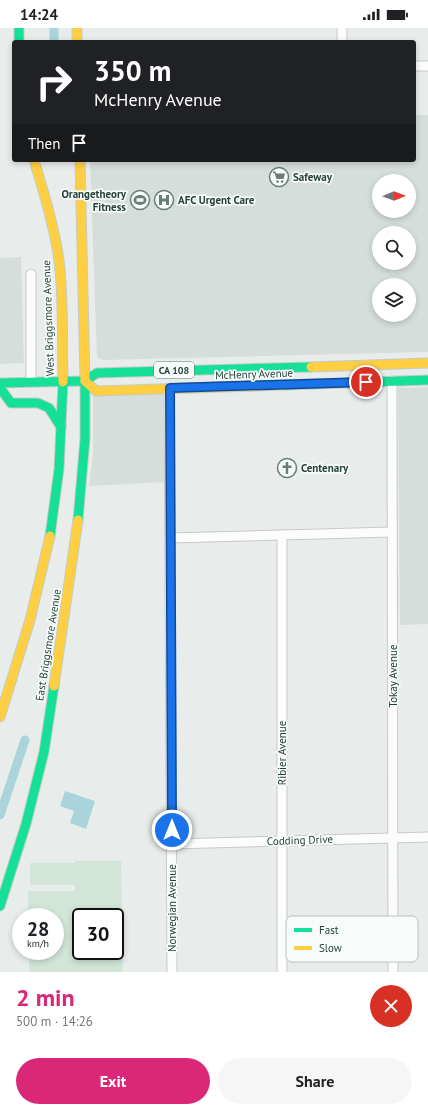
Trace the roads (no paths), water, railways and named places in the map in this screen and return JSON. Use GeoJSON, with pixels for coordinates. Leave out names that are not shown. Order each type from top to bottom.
{"type":"FeatureCollection","features":[{"type":"Feature","properties":{"kind":"main road"},"geometry":{"type":"LineString","coordinates":[[19,28],[19,40]]}},
{"type":"Feature","properties":{"kind":"main road"},"geometry":{"type":"LineString","coordinates":[[77,28],[77,40]]}},
{"type":"Feature","properties":{"kind":"main road","name":"West Briggsmore Avenue"},"geometry":{"type":"LineString","coordinates":[[35,162],[51,220],[60,275],[63,382]]}},
{"type":"Feature","properties":{"kind":"main road"},"geometry":{"type":"LineString","coordinates":[[80,162],[85,381]]}},
{"type":"Feature","properties":{"kind":"main road","name":"McHenry Avenue"},"geometry":{"type":"LineString","coordinates":[[0,383],[85,381],[97,373],[428,363]]}},
{"type":"Feature","properties":{"kind":"main road","name":"McHenry Avenue"},"geometry":{"type":"LineString","coordinates":[[85,381],[96,391],[428,380]]}},
{"type":"Feature","properties":{"kind":"main road","name":"East Briggsmore Avenue"},"geometry":{"type":"LineString","coordinates":[[0,906],[26,824],[44,752],[81,497],[85,438],[85,381]]}},
{"type":"Feature","properties":{"kind":"main road","name":"East Briggsmore Avenue"},"geometry":{"type":"LineString","coordinates":[[0,716],[26,639],[51,528],[58,478],[63,382]]}},
{"type":"Feature","properties":{"kind":"main road"},"geometry":{"type":"LineString","coordinates":[[0,388],[12,403],[38,403],[49,408],[61,427]]}},
{"type":"Feature","properties":{"kind":"street"},"geometry":{"type":"LineString","coordinates":[[342,28],[342,40]]}},
{"type":"Feature","properties":{"kind":"street"},"geometry":{"type":"LineString","coordinates":[[416,66],[428,66]]}},
{"type":"Feature","properties":{"kind":"street"},"geometry":{"type":"LineString","coordinates":[[31,274],[31,382]]}},
{"type":"Feature","properties":{"kind":"street","name":"Tokay Avenue"},"geometry":{"type":"LineString","coordinates":[[392,381],[393,916]]}},
{"type":"Feature","properties":{"kind":"street","name":"Norwegian Avenue"},"geometry":{"type":"LineString","coordinates":[[170,388],[172,972]]}},
{"type":"Feature","properties":{"kind":"street"},"geometry":{"type":"LineString","coordinates":[[170,538],[392,532]]}},
{"type":"Feature","properties":{"kind":"street","name":"Ribier Avenue"},"geometry":{"type":"LineString","coordinates":[[282,535],[282,972]]}},
{"type":"Feature","properties":{"kind":"street","name":"Codding Drive"},"geometry":{"type":"LineString","coordinates":[[172,844],[428,837]]}},
{"type":"Feature","properties":{"kind":"water"},"geometry":{"type":"Polygon","coordinates":[[[65,791],[95,801],[86,829],[70,823],[74,811],[60,806],[65,791]]]}},
{"type":"Feature","properties":{"kind":"waterway"},"geometry":{"type":"LineString","coordinates":[[54,28],[54,40]]}},
{"type":"Feature","properties":{"kind":"waterway"},"geometry":{"type":"LineString","coordinates":[[0,815],[25,740]]}},
{"type":"Feature","properties":{"kind":"place","name":"Safeway"},"geometry":{"type":"Point","coordinates":[279,177]}},
{"type":"Feature","properties":{"kind":"place","name":"Orangetheory Fitness"},"geometry":{"type":"Point","coordinates":[140,200]}},
{"type":"Feature","properties":{"kind":"place","name":"AFC Urgent Care"},"geometry":{"type":"Point","coordinates":[164,200]}},
{"type":"Feature","properties":{"kind":"place","name":"Centenary"},"geometry":{"type":"Point","coordinates":[287,468]}}]}
